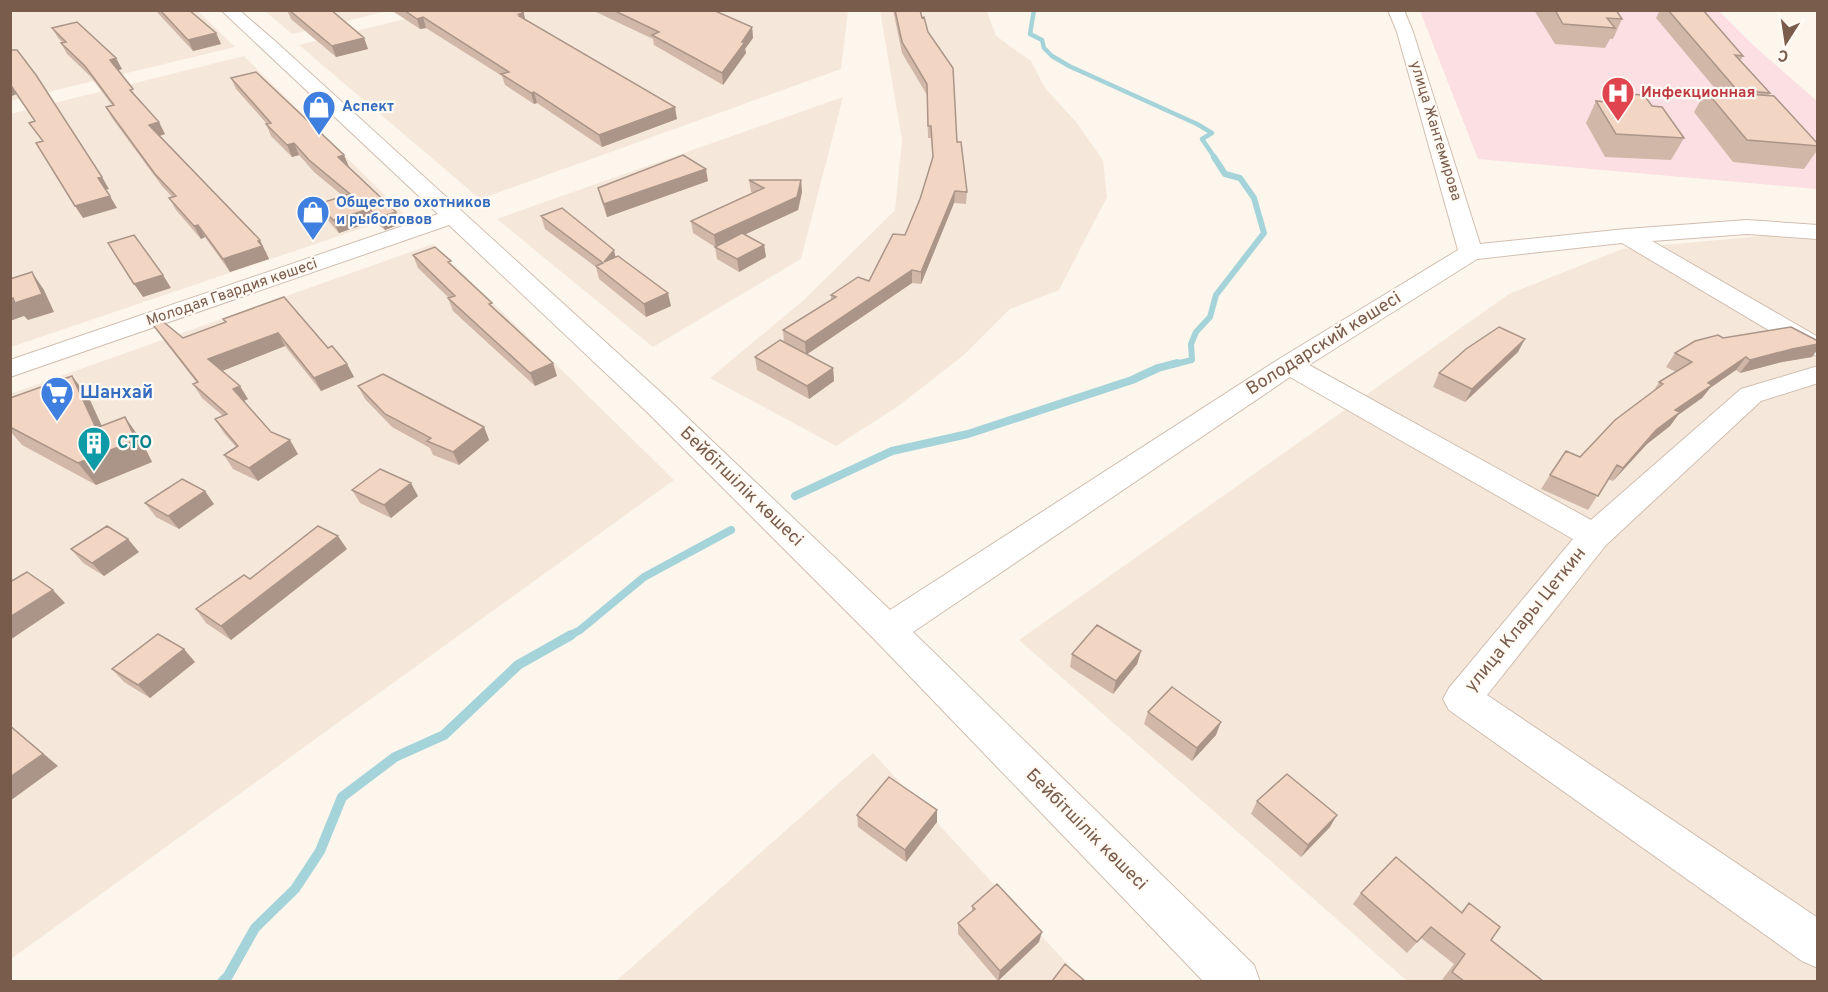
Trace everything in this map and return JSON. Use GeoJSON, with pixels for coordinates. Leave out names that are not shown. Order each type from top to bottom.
{"type":"FeatureCollection","features":[{"type":"Feature","properties":{"kind":"street","name":"Бейбітшілік көшесі"},"geometry":{"type":"LineString","coordinates":[[229,10],[658,406],[888,630],[1238,981]]}},
{"type":"Feature","properties":{"kind":"street","name":"улица Жантемирова"},"geometry":{"type":"LineString","coordinates":[[1396,10],[1405,32],[1471,252]]}},
{"type":"Feature","properties":{"kind":"street","name":"Молодая Гвардия көшесі"},"geometry":{"type":"LineString","coordinates":[[10,369],[453,216]]}},
{"type":"Feature","properties":{"kind":"street","name":"Володарский көшесі"},"geometry":{"type":"LineString","coordinates":[[888,630],[1289,364],[1471,252],[1626,236],[1747,227],[1818,232]]}},
{"type":"Feature","properties":{"kind":"street"},"geometry":{"type":"LineString","coordinates":[[1626,236],[1818,348]]}},
{"type":"Feature","properties":{"kind":"street"},"geometry":{"type":"LineString","coordinates":[[1289,364],[1594,536]]}},
{"type":"Feature","properties":{"kind":"street","name":"улица Клары Цеткин"},"geometry":{"type":"LineString","coordinates":[[1818,374],[1751,395],[1594,536],[1462,699],[1818,945]]}},
{"type":"Feature","properties":{"kind":"shaded area"},"geometry":{"type":"Polygon","coordinates":[[[10,11],[198,11],[235,47],[11,101],[10,11]]]}},
{"type":"Feature","properties":{"kind":"shaded area"},"geometry":{"type":"Polygon","coordinates":[[[265,11],[388,11],[292,34],[265,11]]]}},
{"type":"Feature","properties":{"kind":"shaded area"},"geometry":{"type":"Polygon","coordinates":[[[437,11],[848,11],[841,69],[480,199],[299,45],[437,11]]]}},
{"type":"Feature","properties":{"kind":"shaded area"},"geometry":{"type":"Polygon","coordinates":[[[880,11],[987,11],[996,36],[1031,61],[1045,88],[1076,122],[1103,160],[1107,197],[1059,290],[1010,309],[964,355],[897,407],[836,446],[710,378],[805,299],[895,210],[902,140],[880,11]]]}},
{"type":"Feature","properties":{"kind":"shaded area"},"geometry":{"type":"Polygon","coordinates":[[[1420,11],[1719,11],[1753,45],[1817,101],[1817,189],[1478,159],[1420,11]]]}},
{"type":"Feature","properties":{"kind":"shaded area"},"geometry":{"type":"Polygon","coordinates":[[[244,56],[404,214],[11,347],[10,114],[244,56]]]}},
{"type":"Feature","properties":{"kind":"shaded area"},"geometry":{"type":"Polygon","coordinates":[[[843,97],[801,259],[653,347],[497,219],[843,97]]]}},
{"type":"Feature","properties":{"kind":"shaded area"},"geometry":{"type":"Polygon","coordinates":[[[1771,235],[1817,239],[1817,981],[1407,981],[1019,640],[1509,294],[1622,249],[1771,235]]]}},
{"type":"Feature","properties":{"kind":"shaded area"},"geometry":{"type":"Polygon","coordinates":[[[433,244],[674,480],[11,959],[10,394],[433,244]]]}},
{"type":"Feature","properties":{"kind":"shaded area"},"geometry":{"type":"Polygon","coordinates":[[[873,753],[1083,981],[615,982],[873,753]]]}},
{"type":"Feature","properties":{"kind":"building"},"geometry":{"type":"Polygon","coordinates":[[[160,10],[189,10],[216,33],[188,40],[160,10]]]}},
{"type":"Feature","properties":{"kind":"building"},"geometry":{"type":"Polygon","coordinates":[[[289,10],[331,10],[364,38],[332,46],[289,10]]]}},
{"type":"Feature","properties":{"kind":"building"},"geometry":{"type":"Polygon","coordinates":[[[404,10],[519,10],[523,13],[519,16],[675,107],[599,135],[534,92],[531,93],[501,74],[509,72],[423,17],[417,19],[404,10]]]}},
{"type":"Feature","properties":{"kind":"building"},"geometry":{"type":"Polygon","coordinates":[[[613,10],[713,10],[752,27],[742,42],[745,42],[722,73],[652,35],[659,32],[613,10]]]}},
{"type":"Feature","properties":{"kind":"building"},"geometry":{"type":"Polygon","coordinates":[[[895,10],[920,10],[928,32],[953,68],[957,142],[961,142],[967,192],[955,191],[921,272],[912,270],[805,342],[783,330],[836,297],[831,295],[858,277],[869,281],[893,234],[905,235],[920,199],[933,157],[931,126],[928,126],[927,84],[902,42],[895,10]]]}},
{"type":"Feature","properties":{"kind":"building"},"geometry":{"type":"Polygon","coordinates":[[[1555,10],[1616,10],[1622,19],[1607,18],[1615,28],[1563,24],[1555,10]]]}},
{"type":"Feature","properties":{"kind":"building"},"geometry":{"type":"Polygon","coordinates":[[[1668,10],[1703,10],[1743,56],[1735,55],[1770,93],[1737,90],[1668,10]]]}},
{"type":"Feature","properties":{"kind":"building"},"geometry":{"type":"Polygon","coordinates":[[[77,22],[116,58],[110,60],[133,89],[130,90],[159,122],[149,125],[260,240],[258,241],[262,246],[223,259],[198,225],[194,226],[169,198],[176,196],[155,174],[106,107],[114,105],[85,66],[61,43],[66,42],[52,28],[77,22]]]}},
{"type":"Feature","properties":{"kind":"building"},"geometry":{"type":"Polygon","coordinates":[[[10,50],[17,50],[36,75],[102,177],[98,178],[110,196],[75,206],[36,143],[43,141],[29,123],[35,121],[10,84],[10,50]]]}},
{"type":"Feature","properties":{"kind":"building"},"geometry":{"type":"Polygon","coordinates":[[[256,72],[344,155],[338,157],[396,212],[379,217],[369,209],[333,220],[318,204],[350,194],[309,160],[294,143],[287,145],[266,124],[271,123],[231,78],[256,72]]]}},
{"type":"Feature","properties":{"kind":"building"},"geometry":{"type":"Polygon","coordinates":[[[1706,91],[1774,96],[1818,146],[1747,140],[1706,91]]]}},
{"type":"Feature","properties":{"kind":"building"},"geometry":{"type":"Polygon","coordinates":[[[1610,93],[1644,95],[1652,106],[1662,107],[1684,138],[1616,134],[1596,101],[1617,103],[1610,93]]]}},
{"type":"Feature","properties":{"kind":"building"},"geometry":{"type":"Polygon","coordinates":[[[683,155],[706,169],[604,204],[598,188],[683,155]]]}},
{"type":"Feature","properties":{"kind":"building"},"geometry":{"type":"Polygon","coordinates":[[[749,180],[801,180],[797,197],[714,235],[691,221],[764,188],[749,180]]]}},
{"type":"Feature","properties":{"kind":"building"},"geometry":{"type":"Polygon","coordinates":[[[562,208],[614,250],[604,262],[618,256],[668,293],[644,304],[596,266],[603,263],[541,216],[562,208]]]}},
{"type":"Feature","properties":{"kind":"building"},"geometry":{"type":"Polygon","coordinates":[[[742,233],[764,245],[737,259],[715,247],[742,233]]]}},
{"type":"Feature","properties":{"kind":"building"},"geometry":{"type":"Polygon","coordinates":[[[134,235],[163,275],[134,284],[108,243],[134,235]]]}},
{"type":"Feature","properties":{"kind":"building"},"geometry":{"type":"Polygon","coordinates":[[[435,247],[492,303],[489,304],[553,363],[530,373],[448,298],[455,296],[413,255],[435,247]]]}},
{"type":"Feature","properties":{"kind":"building"},"geometry":{"type":"Polygon","coordinates":[[[32,272],[42,294],[15,303],[13,298],[10,299],[10,279],[32,272]]]}},
{"type":"Feature","properties":{"kind":"building"},"geometry":{"type":"Polygon","coordinates":[[[284,297],[328,348],[332,346],[347,364],[314,378],[278,333],[208,359],[240,386],[233,389],[271,432],[290,440],[249,468],[224,455],[238,446],[215,419],[227,414],[193,384],[198,382],[154,326],[161,320],[183,338],[226,322],[223,319],[284,297]]]}},
{"type":"Feature","properties":{"kind":"building"},"geometry":{"type":"Polygon","coordinates":[[[1499,327],[1525,339],[1472,389],[1439,373],[1466,349],[1499,327]]]}},
{"type":"Feature","properties":{"kind":"building"},"geometry":{"type":"Polygon","coordinates":[[[1791,327],[1818,341],[1818,344],[1750,360],[1746,357],[1708,383],[1712,385],[1675,410],[1680,412],[1656,430],[1623,468],[1617,465],[1598,496],[1550,475],[1566,451],[1580,457],[1615,420],[1663,384],[1659,382],[1692,362],[1675,353],[1695,341],[1718,335],[1723,338],[1791,327]]]}},
{"type":"Feature","properties":{"kind":"building"},"geometry":{"type":"Polygon","coordinates":[[[780,340],[833,368],[807,386],[755,357],[780,340]]]}},
{"type":"Feature","properties":{"kind":"building"},"geometry":{"type":"Polygon","coordinates":[[[383,374],[484,427],[453,452],[427,441],[431,438],[385,414],[358,386],[383,374]]]}},
{"type":"Feature","properties":{"kind":"building"},"geometry":{"type":"Polygon","coordinates":[[[72,376],[96,428],[125,417],[136,440],[78,463],[10,427],[10,398],[72,376]]]}},
{"type":"Feature","properties":{"kind":"building"},"geometry":{"type":"Polygon","coordinates":[[[380,469],[411,483],[384,505],[352,490],[380,469]]]}},
{"type":"Feature","properties":{"kind":"building"},"geometry":{"type":"Polygon","coordinates":[[[182,479],[205,491],[168,516],[145,503],[182,479]]]}},
{"type":"Feature","properties":{"kind":"building"},"geometry":{"type":"Polygon","coordinates":[[[107,526],[128,539],[92,563],[71,549],[107,526]]]}},
{"type":"Feature","properties":{"kind":"building"},"geometry":{"type":"Polygon","coordinates":[[[318,526],[338,536],[221,626],[196,609],[244,575],[250,579],[318,526]]]}},
{"type":"Feature","properties":{"kind":"building"},"geometry":{"type":"Polygon","coordinates":[[[27,572],[53,590],[10,617],[10,582],[27,572]]]}},
{"type":"Feature","properties":{"kind":"building"},"geometry":{"type":"Polygon","coordinates":[[[1097,625],[1141,651],[1116,681],[1072,654],[1097,625]]]}},
{"type":"Feature","properties":{"kind":"building"},"geometry":{"type":"Polygon","coordinates":[[[158,634],[184,649],[138,685],[112,669],[158,634]]]}},
{"type":"Feature","properties":{"kind":"building"},"geometry":{"type":"Polygon","coordinates":[[[1172,687],[1221,722],[1197,748],[1148,712],[1172,687]]]}},
{"type":"Feature","properties":{"kind":"building"},"geometry":{"type":"Polygon","coordinates":[[[10,726],[43,754],[10,777],[10,726]]]}},
{"type":"Feature","properties":{"kind":"building"},"geometry":{"type":"Polygon","coordinates":[[[1287,774],[1337,815],[1308,845],[1257,801],[1287,774]]]}},
{"type":"Feature","properties":{"kind":"building"},"geometry":{"type":"Polygon","coordinates":[[[889,777],[937,810],[905,850],[857,815],[889,777]]]}},
{"type":"Feature","properties":{"kind":"building"},"geometry":{"type":"Polygon","coordinates":[[[1396,857],[1462,913],[1469,903],[1500,927],[1491,940],[1543,981],[1464,981],[1452,972],[1465,954],[1431,927],[1417,942],[1361,893],[1396,857]]]}},
{"type":"Feature","properties":{"kind":"building"},"geometry":{"type":"Polygon","coordinates":[[[997,884],[1042,932],[1000,971],[958,923],[975,909],[972,906],[997,884]]]}},
{"type":"Feature","properties":{"kind":"building"},"geometry":{"type":"Polygon","coordinates":[[[1065,964],[1085,981],[1052,981],[1065,964]]]}},
{"type":"Feature","properties":{"kind":"waterway"},"geometry":{"type":"LineString","coordinates":[[1034,10],[1030,34],[1042,40],[1044,48],[1052,56],[1212,133],[1202,139],[1215,158]]}},
{"type":"Feature","properties":{"kind":"waterway"},"geometry":{"type":"LineString","coordinates":[[1171,365],[1192,360],[1191,344],[1196,332],[1210,317],[1216,295],[1264,233],[1254,198],[1240,178],[1225,174],[1214,157]]}},
{"type":"Feature","properties":{"kind":"waterway"},"geometry":{"type":"LineString","coordinates":[[795,496],[892,451],[968,434],[1177,363]]}},
{"type":"Feature","properties":{"kind":"waterway"},"geometry":{"type":"LineString","coordinates":[[569,636],[580,630],[644,577],[731,530]]}},
{"type":"Feature","properties":{"kind":"waterway"},"geometry":{"type":"LineString","coordinates":[[222,982],[228,976],[255,928],[295,889],[320,851],[342,797],[395,757],[444,735],[518,665],[571,635]]}},
{"type":"Feature","properties":{"kind":"place","name":"Инфекционная"},"geometry":{"type":"Point","coordinates":[1618,122]}},
{"type":"Feature","properties":{"kind":"place","name":"Аспект"},"geometry":{"type":"Point","coordinates":[319,136]}},
{"type":"Feature","properties":{"kind":"place","name":"Общество охотников и рыболовов"},"geometry":{"type":"Point","coordinates":[313,241]}},
{"type":"Feature","properties":{"kind":"place","name":"Шанхай"},"geometry":{"type":"Point","coordinates":[57,422]}},
{"type":"Feature","properties":{"kind":"place","name":"СТО"},"geometry":{"type":"Point","coordinates":[94,472]}}]}
